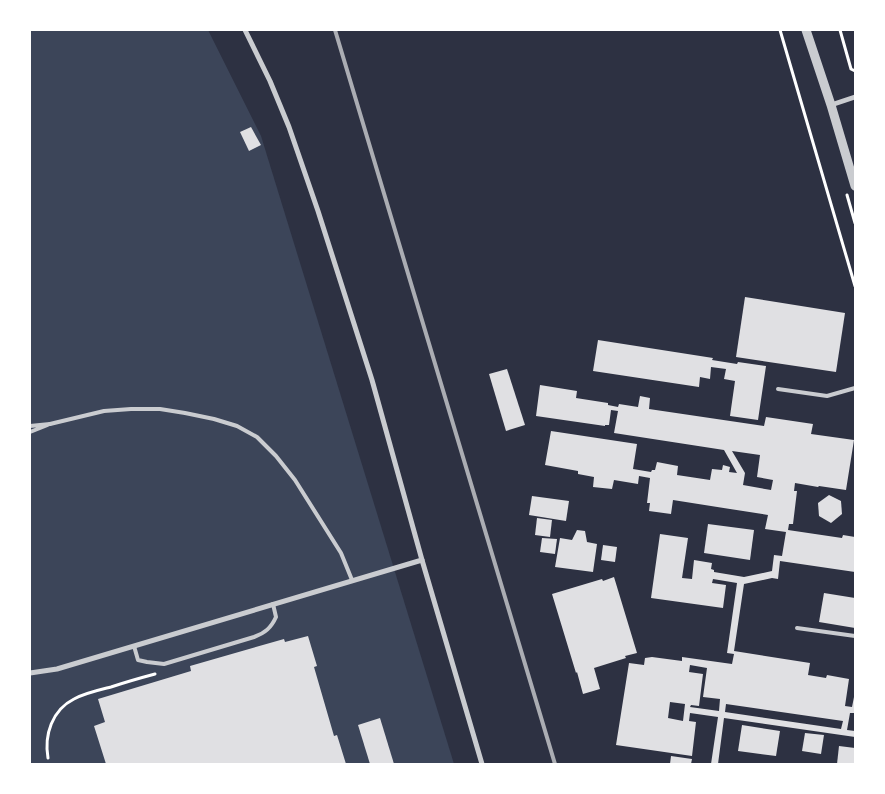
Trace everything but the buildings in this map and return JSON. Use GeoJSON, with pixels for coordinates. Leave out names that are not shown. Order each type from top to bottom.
{"type":"FeatureCollection","features":[{"type":"Feature","properties":{"kind":"street"},"geometry":{"type":"LineString","coordinates":[[245,30],[290,127],[318,211],[372,380],[481,764]]}},
{"type":"Feature","properties":{"kind":"street"},"geometry":{"type":"LineString","coordinates":[[806,30],[831,104],[855,186]]}},
{"type":"Feature","properties":{"kind":"street"},"geometry":{"type":"LineString","coordinates":[[831,104],[855,98]]}},
{"type":"Feature","properties":{"kind":"street"},"geometry":{"type":"LineString","coordinates":[[30,673],[57,669],[422,560]]}},
{"type":"Feature","properties":{"kind":"lane"},"geometry":{"type":"LineString","coordinates":[[778,389],[828,396],[855,388]]}},
{"type":"Feature","properties":{"kind":"lane"},"geometry":{"type":"LineString","coordinates":[[30,426],[50,424],[104,412],[131,409],[160,409],[185,412],[237,426],[257,437],[276,456],[295,480],[342,553],[352,580]]}},
{"type":"Feature","properties":{"kind":"lane"},"geometry":{"type":"LineString","coordinates":[[30,432],[50,424]]}},
{"type":"Feature","properties":{"kind":"lane"},"geometry":{"type":"LineString","coordinates":[[134,646],[138,660],[164,664],[254,637],[263,634],[273,623],[276,617],[273,604]]}},
{"type":"Feature","properties":{"kind":"lane"},"geometry":{"type":"LineString","coordinates":[[797,628],[855,636]]}},
{"type":"Feature","properties":{"kind":"path"},"geometry":{"type":"LineString","coordinates":[[780,30],[855,286]]}},
{"type":"Feature","properties":{"kind":"path"},"geometry":{"type":"LineString","coordinates":[[840,30],[852,69],[855,71]]}},
{"type":"Feature","properties":{"kind":"path"},"geometry":{"type":"LineString","coordinates":[[48,758],[46,747],[50,726],[68,703],[88,694],[155,674]]}},
{"type":"Feature","properties":{"kind":"shaded area"},"geometry":{"type":"Polygon","coordinates":[[[30,30],[208,30],[261,136],[454,764],[30,764],[30,30]]]}},
{"type":"Feature","properties":{"kind":"railway"},"geometry":{"type":"LineString","coordinates":[[335,30],[555,764]]}}]}
